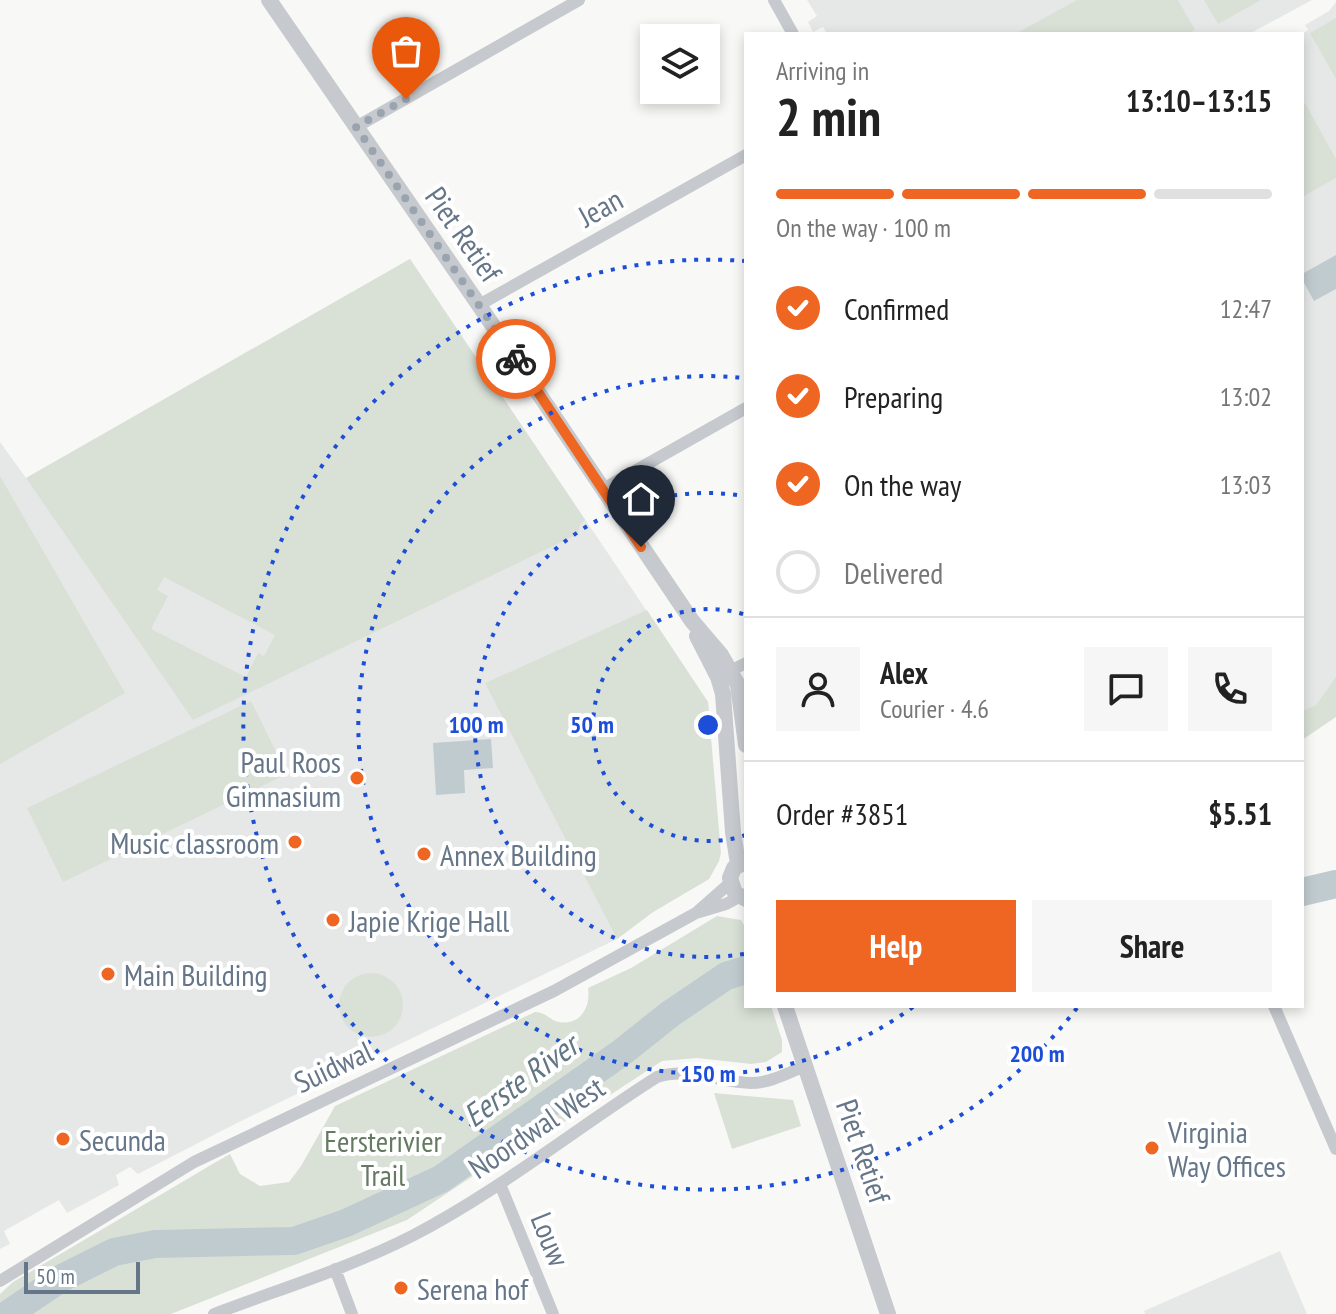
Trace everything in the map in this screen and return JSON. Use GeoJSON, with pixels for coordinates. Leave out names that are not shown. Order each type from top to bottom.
{"type":"FeatureCollection","features":[{"type":"Feature","properties":{"kind":"street","name":"Piet Retief"},"geometry":{"type":"LineString","coordinates":[[269,0],[692,621],[698,641],[732,670],[741,694],[744,725]]}},
{"type":"Feature","properties":{"kind":"street"},"geometry":{"type":"LineString","coordinates":[[356,127],[579,0]]}},
{"type":"Feature","properties":{"kind":"street"},"geometry":{"type":"LineString","coordinates":[[774,0],[792,32]]}},
{"type":"Feature","properties":{"kind":"street","name":"Jean"},"geometry":{"type":"LineString","coordinates":[[479,305],[744,156]]}},
{"type":"Feature","properties":{"kind":"street"},"geometry":{"type":"LineString","coordinates":[[603,489],[744,409]]}},
{"type":"Feature","properties":{"kind":"street","name":"Piet Retief"},"geometry":{"type":"LineString","coordinates":[[732,670],[723,694],[733,832],[742,862]]}},
{"type":"Feature","properties":{"kind":"street"},"geometry":{"type":"LineString","coordinates":[[741,896],[731,873],[742,862]]}},
{"type":"Feature","properties":{"kind":"street","name":"Suidwal"},"geometry":{"type":"LineString","coordinates":[[0,1281],[194,1162],[554,991],[696,913],[741,896]]}},
{"type":"Feature","properties":{"kind":"street","name":"Piet Retief"},"geometry":{"type":"LineString","coordinates":[[786,1008],[888,1314]]}},
{"type":"Feature","properties":{"kind":"street"},"geometry":{"type":"LineString","coordinates":[[1275,1008],[1336,1149]]}},
{"type":"Feature","properties":{"kind":"street","name":"Noordwal West"},"geometry":{"type":"LineString","coordinates":[[214,1314],[410,1237],[500,1184],[657,1077],[679,1073],[750,1083],[764,1082],[805,1066]]}},
{"type":"Feature","properties":{"kind":"street","name":"Louw"},"geometry":{"type":"LineString","coordinates":[[500,1184],[553,1314]]}},
{"type":"Feature","properties":{"kind":"street"},"geometry":{"type":"LineString","coordinates":[[335,1269],[352,1314]]}},
{"type":"Feature","properties":{"kind":"shaded area"},"geometry":{"type":"Polygon","coordinates":[[[807,0],[1312,0],[1253,32],[826,32],[823,27],[813,32],[808,22],[817,16],[807,0]]]}},
{"type":"Feature","properties":{"kind":"shaded area"},"geometry":{"type":"Polygon","coordinates":[[[1336,2],[1336,676],[1316,705],[1304,710],[1304,33],[1308,30],[1305,25],[1329,11],[1336,2]]]}},
{"type":"Feature","properties":{"kind":"shaded area"},"geometry":{"type":"Polygon","coordinates":[[[1336,255],[1336,289],[1314,301],[1304,283],[1304,273],[1336,255]]]}},
{"type":"Feature","properties":{"kind":"shaded area","name":"Paul Roos Gimnasium"},"geometry":{"type":"Polygon","coordinates":[[[410,259],[708,702],[719,861],[709,879],[653,912],[617,939],[138,1174],[130,1167],[116,1175],[119,1185],[67,1213],[59,1200],[4,1231],[10,1244],[0,1249],[0,442],[26,478],[410,259]]]}},
{"type":"Feature","properties":{"kind":"shaded area"},"geometry":{"type":"Polygon","coordinates":[[[491,739],[493,768],[464,770],[465,793],[436,795],[433,743],[491,739]]]}},
{"type":"Feature","properties":{"kind":"shaded area"},"geometry":{"type":"Polygon","coordinates":[[[1280,1251],[1307,1314],[1145,1314],[1144,1311],[1280,1251]]]}},
{"type":"Feature","properties":{"kind":"green space"},"geometry":{"type":"Polygon","coordinates":[[[1077,0],[1178,0],[1195,30],[1192,32],[1019,32],[1077,0]]]}},
{"type":"Feature","properties":{"kind":"green space"},"geometry":{"type":"Polygon","coordinates":[[[1204,0],[1261,0],[1218,24],[1204,0]]]}},
{"type":"Feature","properties":{"kind":"green space"},"geometry":{"type":"Polygon","coordinates":[[[1336,18],[1336,79],[1310,33],[1336,18]]]}},
{"type":"Feature","properties":{"kind":"green space"},"geometry":{"type":"Polygon","coordinates":[[[1304,104],[1336,159],[1336,178],[1304,196],[1304,104]]]}},
{"type":"Feature","properties":{"kind":"green space"},"geometry":{"type":"Polygon","coordinates":[[[410,259],[585,520],[578,534],[193,720],[26,478],[410,259]],[[164,577],[157,590],[168,596],[151,629],[246,677],[258,653],[264,656],[275,635],[164,577]]]}},
{"type":"Feature","properties":{"kind":"green space"},"geometry":{"type":"Polygon","coordinates":[[[0,476],[125,693],[0,764],[0,476]]]}},
{"type":"Feature","properties":{"kind":"green space"},"geometry":{"type":"Polygon","coordinates":[[[647,610],[708,702],[721,853],[709,879],[653,912],[617,939],[485,683],[647,610]]]}},
{"type":"Feature","properties":{"kind":"green space"},"geometry":{"type":"Polygon","coordinates":[[[1336,676],[1336,717],[1304,739],[1304,710],[1316,705],[1336,676]]]}},
{"type":"Feature","properties":{"kind":"green space"},"geometry":{"type":"Polygon","coordinates":[[[251,701],[287,774],[63,882],[27,808],[251,701]]]}},
{"type":"Feature","properties":{"kind":"green space","name":"Eersterivier Trail"},"geometry":{"type":"Polygon","coordinates":[[[717,916],[741,920],[744,925],[744,1008],[772,1008],[782,1040],[782,1052],[766,1062],[751,1064],[697,1058],[662,1061],[604,1099],[488,1166],[407,1220],[171,1314],[0,1314],[0,1294],[13,1282],[230,1154],[240,1174],[260,1186],[289,1182],[335,1106],[535,1012],[559,1022],[573,1021],[586,1008],[588,988],[631,968],[717,916]]]}},
{"type":"Feature","properties":{"kind":"green space"},"geometry":{"type":"Polygon","coordinates":[[[365,973],[377,973],[394,982],[401,993],[401,1017],[394,1028],[377,1037],[365,1037],[353,1032],[344,1023],[339,1011],[339,999],[344,987],[353,978],[365,973]]]}},
{"type":"Feature","properties":{"kind":"green space"},"geometry":{"type":"Polygon","coordinates":[[[714,1093],[793,1100],[801,1126],[732,1149],[714,1093]]]}},
{"type":"Feature","properties":{"kind":"waterway","name":"Eerste River"},"geometry":{"type":"LineString","coordinates":[[1304,892],[1336,884]]}},
{"type":"Feature","properties":{"kind":"waterway","name":"Eerste River"},"geometry":{"type":"LineString","coordinates":[[8,1314],[60,1279],[114,1252],[155,1244],[294,1241],[346,1223],[441,1179],[621,1053],[670,1014],[726,976],[744,971]]}},
{"type":"Feature","properties":{"kind":"way so far"},"geometry":{"type":"LineString","coordinates":[[406,99],[356,127],[516,359]]}},
{"type":"Feature","properties":{"kind":"place","name":"Paul Roos Gimnasium"},"geometry":{"type":"Point","coordinates":[357,778]}},
{"type":"Feature","properties":{"kind":"place","name":"Music classroom"},"geometry":{"type":"Point","coordinates":[295,842]}},
{"type":"Feature","properties":{"kind":"place","name":"Annex Building"},"geometry":{"type":"Point","coordinates":[424,854]}},
{"type":"Feature","properties":{"kind":"place","name":"Japie Krige Hall"},"geometry":{"type":"Point","coordinates":[333,920]}},
{"type":"Feature","properties":{"kind":"place","name":"Main Building"},"geometry":{"type":"Point","coordinates":[108,974]}},
{"type":"Feature","properties":{"kind":"place","name":"Secunda"},"geometry":{"type":"Point","coordinates":[63,1139]}},
{"type":"Feature","properties":{"kind":"place","name":"Virginia Way Offices"},"geometry":{"type":"Point","coordinates":[1152,1148]}},
{"type":"Feature","properties":{"kind":"place","name":"Serena hof"},"geometry":{"type":"Point","coordinates":[401,1288]}},
{"type":"Feature","properties":{"kind":"route"},"geometry":{"type":"LineString","coordinates":[[516,359],[641,547]]}}]}
